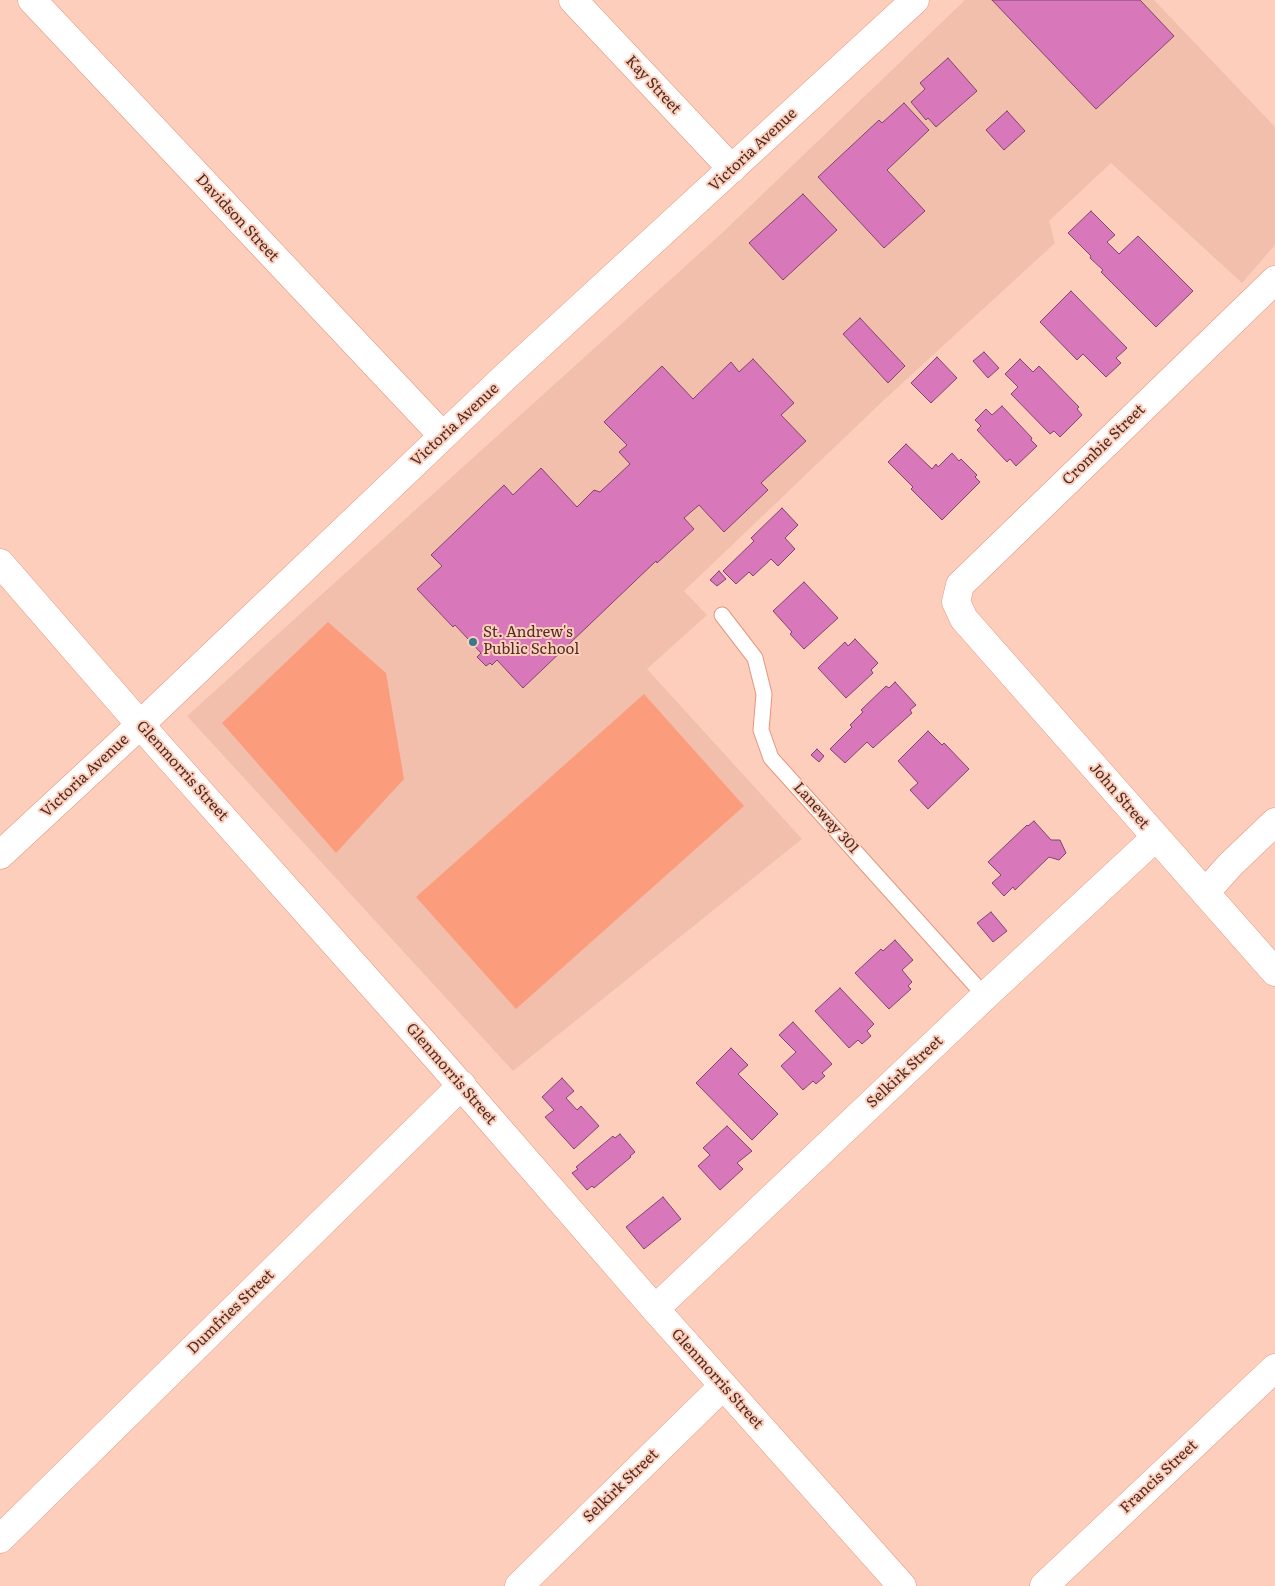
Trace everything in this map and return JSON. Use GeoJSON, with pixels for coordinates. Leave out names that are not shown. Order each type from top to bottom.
{"type":"FeatureCollection","features":[{"type":"Feature","properties":{"kind":"street","name":"Davidson Street"},"geometry":{"type":"LineString","coordinates":[[32,0],[443,436]]}},
{"type":"Feature","properties":{"kind":"street","name":"Kay Street"},"geometry":{"type":"LineString","coordinates":[[573,0],[732,169]]}},
{"type":"Feature","properties":{"kind":"street","name":"Victoria Avenue"},"geometry":{"type":"LineString","coordinates":[[0,855],[443,436],[915,0]]}},
{"type":"Feature","properties":{"kind":"street","name":"Crombie Street"},"geometry":{"type":"LineString","coordinates":[[964,619],[956,602],[960,585],[1275,280]]}},
{"type":"Feature","properties":{"kind":"street","name":"Glenmorris Street"},"geometry":{"type":"LineString","coordinates":[[0,563],[140,724],[462,1085],[655,1310],[902,1586]]}},
{"type":"Feature","properties":{"kind":"street","name":"John Street"},"geometry":{"type":"LineString","coordinates":[[964,619],[1275,972]]}},
{"type":"Feature","properties":{"kind":"street"},"geometry":{"type":"LineString","coordinates":[[1205,893],[1230,865],[1275,822]]}},
{"type":"Feature","properties":{"kind":"street","name":"Selkirk Street"},"geometry":{"type":"LineString","coordinates":[[655,1310],[678,1286],[985,996],[1156,837]]}},
{"type":"Feature","properties":{"kind":"street","name":"Dumfries Street"},"geometry":{"type":"LineString","coordinates":[[0,1539],[462,1085]]}},
{"type":"Feature","properties":{"kind":"street","name":"Francis Street"},"geometry":{"type":"LineString","coordinates":[[1044,1586],[1275,1368]]}},
{"type":"Feature","properties":{"kind":"street","name":"Selkirk Street"},"geometry":{"type":"LineString","coordinates":[[518,1586],[723,1386]]}},
{"type":"Feature","properties":{"kind":"lane","name":"Laneway 301"},"geometry":{"type":"LineString","coordinates":[[722,615],[755,658],[764,694],[761,730],[771,758],[985,996]]}},
{"type":"Feature","properties":{"kind":"shaded area","name":"St. Andrew's Public School"},"geometry":{"type":"Polygon","coordinates":[[[965,0],[1154,0],[1275,127],[1275,245],[1242,283],[1111,163],[1049,221],[1055,243],[884,400],[684,591],[707,615],[647,669],[802,839],[513,1071],[187,716],[722,233],[965,0]]]}},
{"type":"Feature","properties":{"kind":"shaded area"},"geometry":{"type":"Polygon","coordinates":[[[328,622],[386,673],[404,779],[336,853],[222,723],[328,622]]]}},
{"type":"Feature","properties":{"kind":"shaded area"},"geometry":{"type":"Polygon","coordinates":[[[644,694],[744,806],[516,1009],[416,897],[644,694]]]}},
{"type":"Feature","properties":{"kind":"building"},"geometry":{"type":"Polygon","coordinates":[[[992,0],[1140,0],[1174,36],[1096,109],[992,0]]]}},
{"type":"Feature","properties":{"kind":"building"},"geometry":{"type":"Polygon","coordinates":[[[948,58],[977,91],[936,127],[928,118],[926,120],[911,102],[925,89],[920,83],[948,58]]]}},
{"type":"Feature","properties":{"kind":"building"},"geometry":{"type":"Polygon","coordinates":[[[904,103],[929,130],[887,170],[925,211],[884,248],[818,177],[879,120],[882,123],[904,103]]]}},
{"type":"Feature","properties":{"kind":"building"},"geometry":{"type":"Polygon","coordinates":[[[1007,111],[1025,131],[1004,150],[986,130],[1007,111]]]}},
{"type":"Feature","properties":{"kind":"building"},"geometry":{"type":"Polygon","coordinates":[[[803,194],[837,230],[783,280],[749,243],[803,194]]]}},
{"type":"Feature","properties":{"kind":"building"},"geometry":{"type":"Polygon","coordinates":[[[1091,211],[1115,235],[1107,242],[1119,254],[1138,236],[1193,291],[1156,327],[1101,272],[1103,270],[1068,233],[1091,211]]]}},
{"type":"Feature","properties":{"kind":"building"},"geometry":{"type":"Polygon","coordinates":[[[1071,291],[1127,348],[1116,358],[1121,363],[1106,377],[1083,354],[1077,360],[1040,322],[1071,291]]]}},
{"type":"Feature","properties":{"kind":"building"},"geometry":{"type":"Polygon","coordinates":[[[860,318],[905,366],[888,383],[843,334],[860,318]]]}},
{"type":"Feature","properties":{"kind":"building"},"geometry":{"type":"Polygon","coordinates":[[[984,352],[999,368],[988,378],[973,361],[984,352]]]}},
{"type":"Feature","properties":{"kind":"building"},"geometry":{"type":"Polygon","coordinates":[[[937,357],[957,378],[931,403],[911,383],[937,357]]]}},
{"type":"Feature","properties":{"kind":"building"},"geometry":{"type":"Polygon","coordinates":[[[753,359],[794,403],[781,415],[806,441],[761,483],[768,490],[724,532],[699,505],[684,518],[694,529],[657,563],[656,561],[523,688],[497,660],[492,665],[490,663],[486,666],[477,657],[481,653],[417,589],[442,566],[431,555],[504,485],[513,495],[541,468],[577,507],[594,490],[600,492],[630,464],[619,452],[627,445],[604,422],[662,366],[693,399],[731,362],[739,372],[753,359]]]}},
{"type":"Feature","properties":{"kind":"building"},"geometry":{"type":"Polygon","coordinates":[[[1020,359],[1033,372],[1039,366],[1079,407],[1077,409],[1082,415],[1060,437],[1054,431],[1050,434],[1011,394],[1018,387],[1005,374],[1020,359]]]}},
{"type":"Feature","properties":{"kind":"building"},"geometry":{"type":"Polygon","coordinates":[[[1002,406],[1032,438],[1031,440],[1037,446],[1016,466],[1010,459],[1007,462],[977,430],[981,426],[975,420],[986,409],[992,415],[1002,406]]]}},
{"type":"Feature","properties":{"kind":"building"},"geometry":{"type":"Polygon","coordinates":[[[906,444],[932,469],[936,464],[938,467],[952,453],[977,475],[975,477],[980,482],[942,520],[911,489],[913,487],[888,462],[906,444]]]}},
{"type":"Feature","properties":{"kind":"building"},"geometry":{"type":"Polygon","coordinates":[[[782,508],[798,525],[785,538],[795,549],[778,566],[771,559],[753,576],[749,572],[736,584],[723,571],[754,541],[751,538],[782,508]]]}},
{"type":"Feature","properties":{"kind":"building"},"geometry":{"type":"Polygon","coordinates":[[[719,571],[726,579],[717,586],[710,580],[719,571]]]}},
{"type":"Feature","properties":{"kind":"building"},"geometry":{"type":"Polygon","coordinates":[[[804,582],[838,618],[804,649],[773,611],[804,582]]]}},
{"type":"Feature","properties":{"kind":"building"},"geometry":{"type":"Polygon","coordinates":[[[855,639],[878,663],[871,670],[873,673],[846,698],[818,668],[845,642],[848,646],[855,639]]]}},
{"type":"Feature","properties":{"kind":"building"},"geometry":{"type":"Polygon","coordinates":[[[895,682],[916,705],[910,710],[912,713],[873,748],[867,742],[845,763],[830,749],[852,727],[850,725],[863,712],[861,710],[886,686],[889,688],[895,682]]]}},
{"type":"Feature","properties":{"kind":"building"},"geometry":{"type":"Polygon","coordinates":[[[928,731],[942,745],[944,743],[969,769],[928,809],[910,790],[918,783],[898,761],[928,731]]]}},
{"type":"Feature","properties":{"kind":"building"},"geometry":{"type":"Polygon","coordinates":[[[817,749],[824,756],[819,762],[811,755],[817,749]]]}},
{"type":"Feature","properties":{"kind":"building"},"geometry":{"type":"Polygon","coordinates":[[[1034,821],[1051,840],[1060,840],[1066,853],[1059,860],[1049,857],[1015,890],[1013,887],[1004,896],[992,883],[1001,875],[988,862],[1027,825],[1034,821]]]}},
{"type":"Feature","properties":{"kind":"building"},"geometry":{"type":"Polygon","coordinates":[[[991,912],[1007,931],[993,942],[977,923],[991,912]]]}},
{"type":"Feature","properties":{"kind":"building"},"geometry":{"type":"Polygon","coordinates":[[[895,940],[913,960],[902,970],[912,982],[908,986],[911,989],[889,1009],[855,973],[881,949],[883,951],[895,940]]]}},
{"type":"Feature","properties":{"kind":"building"},"geometry":{"type":"Polygon","coordinates":[[[840,988],[874,1024],[867,1031],[871,1036],[862,1044],[858,1040],[849,1048],[815,1011],[840,988]]]}},
{"type":"Feature","properties":{"kind":"building"},"geometry":{"type":"Polygon","coordinates":[[[793,1022],[832,1064],[822,1073],[825,1076],[816,1084],[813,1081],[803,1090],[781,1066],[796,1052],[779,1035],[793,1022]]]}},
{"type":"Feature","properties":{"kind":"building"},"geometry":{"type":"Polygon","coordinates":[[[731,1048],[748,1065],[738,1074],[778,1114],[752,1140],[696,1083],[731,1048]]]}},
{"type":"Feature","properties":{"kind":"building"},"geometry":{"type":"Polygon","coordinates":[[[562,1078],[574,1091],[566,1098],[577,1110],[581,1106],[599,1126],[574,1149],[545,1117],[554,1110],[542,1097],[562,1078]]]}},
{"type":"Feature","properties":{"kind":"building"},"geometry":{"type":"Polygon","coordinates":[[[727,1126],[752,1151],[737,1163],[743,1169],[720,1190],[698,1166],[710,1155],[703,1148],[727,1126]]]}},
{"type":"Feature","properties":{"kind":"building"},"geometry":{"type":"Polygon","coordinates":[[[620,1134],[635,1152],[594,1188],[592,1186],[587,1190],[572,1173],[578,1169],[576,1167],[613,1136],[615,1138],[620,1134]]]}},
{"type":"Feature","properties":{"kind":"building"},"geometry":{"type":"Polygon","coordinates":[[[663,1197],[681,1219],[644,1249],[626,1227],[663,1197]]]}},
{"type":"Feature","properties":{"kind":"place","name":"St. Andrew's Public School"},"geometry":{"type":"Point","coordinates":[473,642]}}]}
